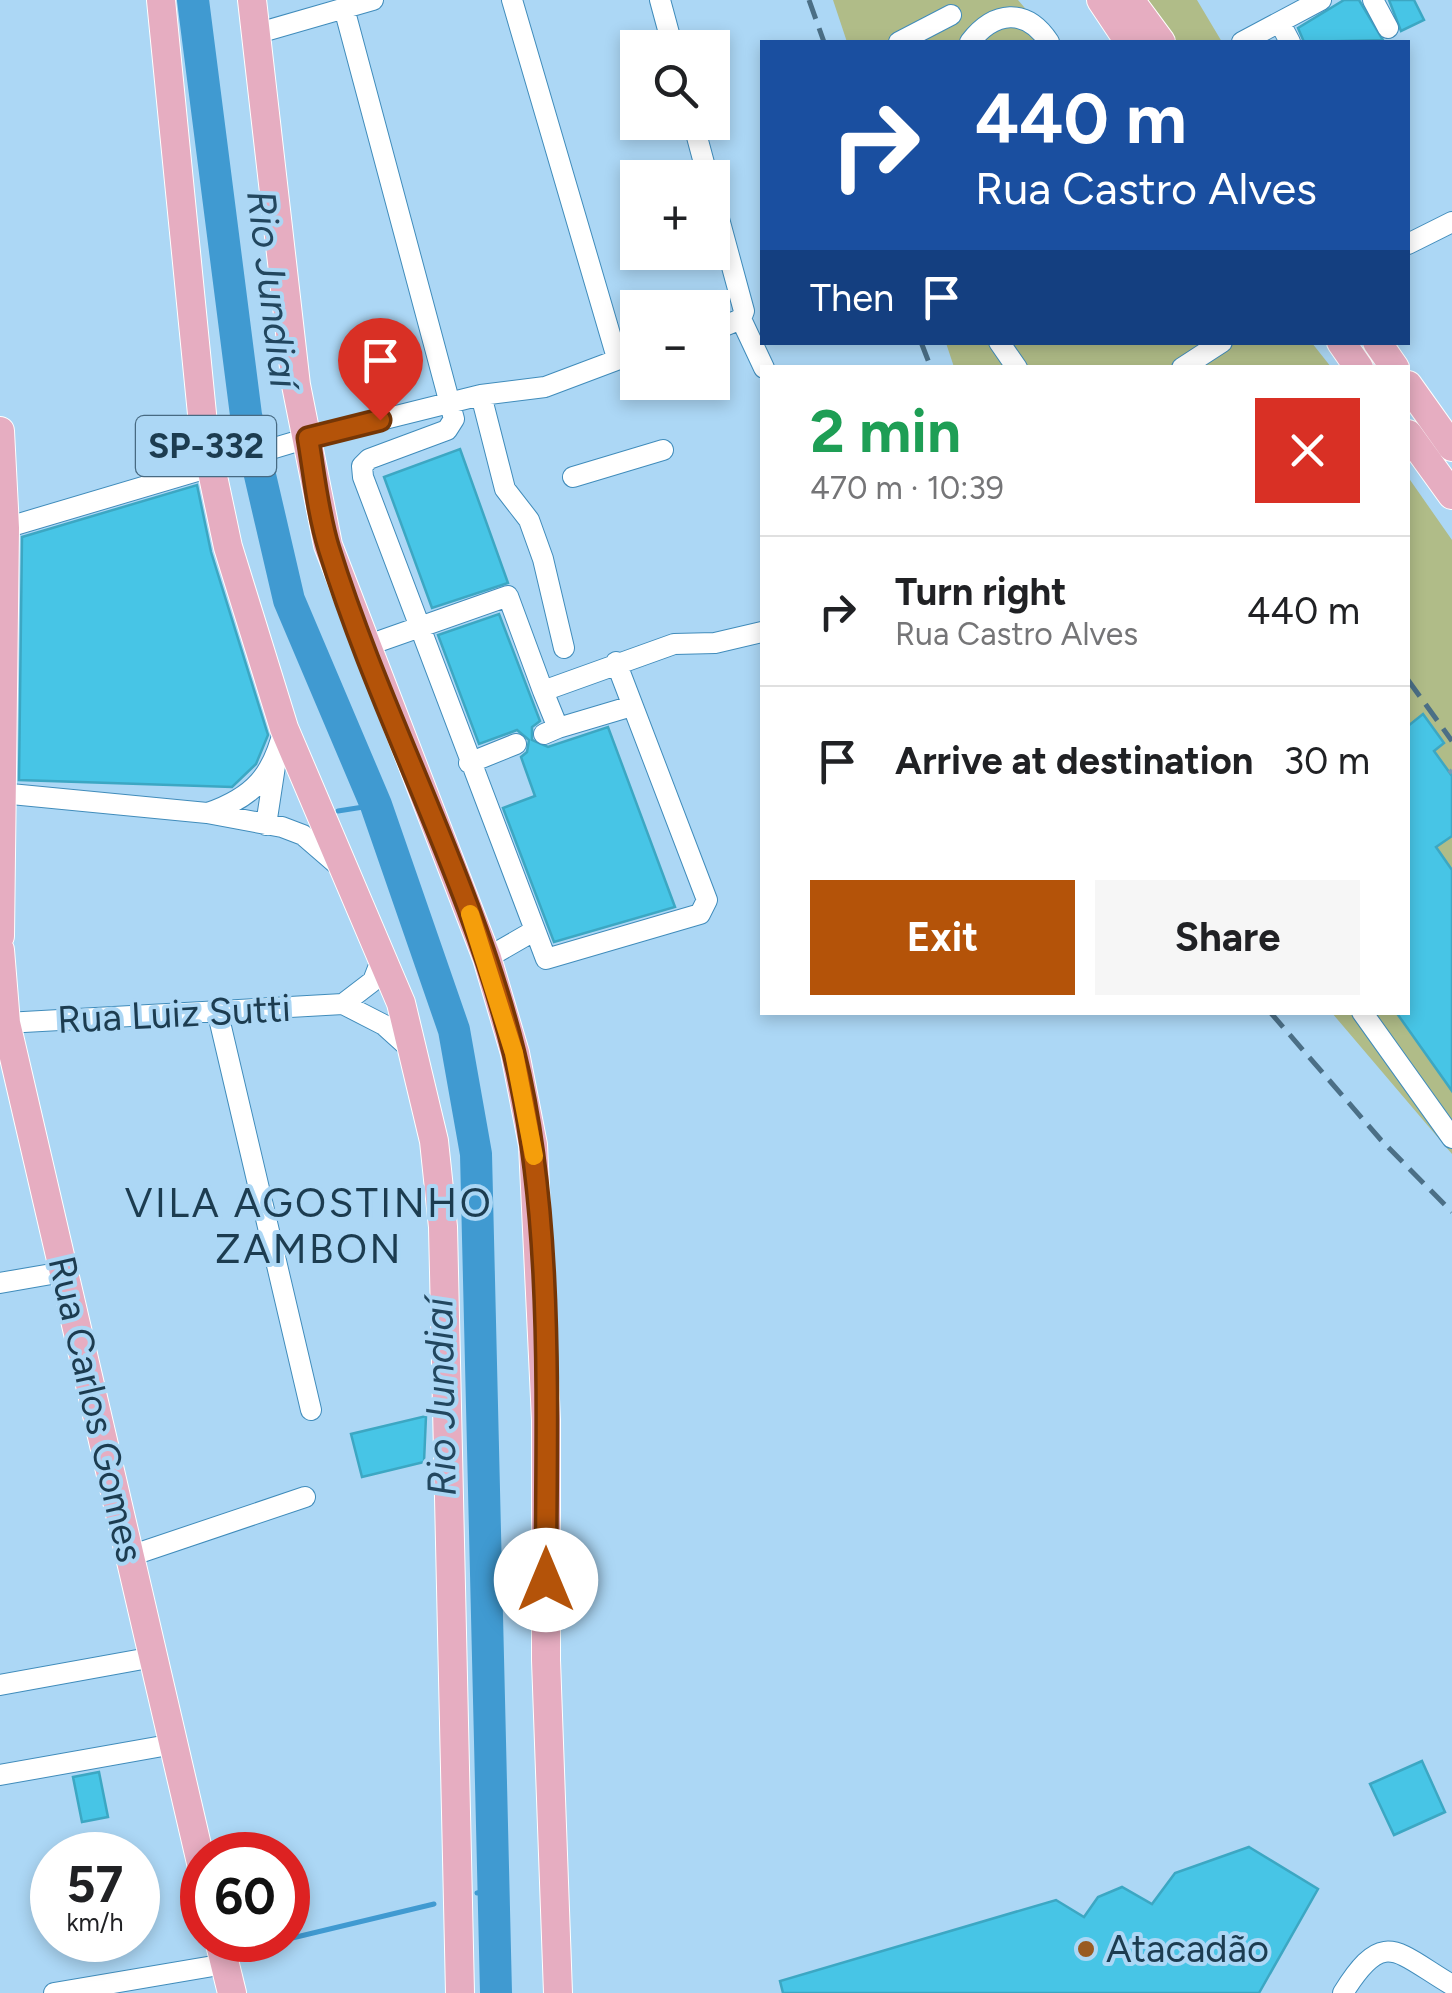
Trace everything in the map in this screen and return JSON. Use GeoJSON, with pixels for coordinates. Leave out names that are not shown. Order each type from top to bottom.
{"type":"FeatureCollection","features":[{"type":"Feature","properties":{"kind":"main road","name":"SP-332"},"geometry":{"type":"LineString","coordinates":[[161,0],[228,547],[284,728],[382,958],[416,1054],[434,1141],[443,1226],[460,1993]]}},
{"type":"Feature","properties":{"kind":"main road","name":"SP-332"},"geometry":{"type":"LineString","coordinates":[[252,0],[299,440],[328,545],[363,647],[486,958],[518,1072],[533,1145],[538,1212],[557,1981]]}},
{"type":"Feature","properties":{"kind":"main road"},"geometry":{"type":"LineString","coordinates":[[1091,0],[1127,40]]}},
{"type":"Feature","properties":{"kind":"main road"},"geometry":{"type":"LineString","coordinates":[[1101,0],[1127,40]]}},
{"type":"Feature","properties":{"kind":"main road"},"geometry":{"type":"LineString","coordinates":[[1130,0],[1160,40]]}},
{"type":"Feature","properties":{"kind":"main road"},"geometry":{"type":"LineString","coordinates":[[1410,388],[1452,448]]}},
{"type":"Feature","properties":{"kind":"main road"},"geometry":{"type":"LineString","coordinates":[[0,431],[5,528],[0,936]]}},
{"type":"Feature","properties":{"kind":"main road"},"geometry":{"type":"LineString","coordinates":[[1410,437],[1452,495]]}},
{"type":"Feature","properties":{"kind":"main road","name":"Rua Carlos Gomes"},"geometry":{"type":"LineString","coordinates":[[0,950],[9,1077],[63,1272],[194,1832]]}},
{"type":"Feature","properties":{"kind":"main road"},"geometry":{"type":"LineString","coordinates":[[224,1962],[232,1993]]}},
{"type":"Feature","properties":{"kind":"street"},"geometry":{"type":"LineString","coordinates":[[255,34],[372,0]]}},
{"type":"Feature","properties":{"kind":"street"},"geometry":{"type":"LineString","coordinates":[[512,0],[620,333]]}},
{"type":"Feature","properties":{"kind":"street"},"geometry":{"type":"LineString","coordinates":[[660,0],[668,30]]}},
{"type":"Feature","properties":{"kind":"street"},"geometry":{"type":"LineString","coordinates":[[1246,40],[1320,0]]}},
{"type":"Feature","properties":{"kind":"street"},"geometry":{"type":"LineString","coordinates":[[1373,0],[1388,28]]}},
{"type":"Feature","properties":{"kind":"street"},"geometry":{"type":"LineString","coordinates":[[902,40],[947,7],[973,39],[996,18],[1015,15],[1031,21],[1046,40]]}},
{"type":"Feature","properties":{"kind":"street"},"geometry":{"type":"LineString","coordinates":[[344,8],[454,419],[447,430],[368,459],[362,466],[540,955],[553,960],[706,908],[707,900],[616,662]]}},
{"type":"Feature","properties":{"kind":"street"},"geometry":{"type":"LineString","coordinates":[[1280,23],[1289,40]]}},
{"type":"Feature","properties":{"kind":"street"},"geometry":{"type":"LineString","coordinates":[[1410,243],[1452,222]]}},
{"type":"Feature","properties":{"kind":"street"},"geometry":{"type":"LineString","coordinates":[[730,257],[743,304],[730,322]]}},
{"type":"Feature","properties":{"kind":"street"},"geometry":{"type":"LineString","coordinates":[[730,329],[761,365]]}},
{"type":"Feature","properties":{"kind":"street"},"geometry":{"type":"LineString","coordinates":[[1187,365],[1217,345]]}},
{"type":"Feature","properties":{"kind":"street"},"geometry":{"type":"LineString","coordinates":[[5,528],[299,440],[481,396],[545,387],[620,358]]}},
{"type":"Feature","properties":{"kind":"street"},"geometry":{"type":"LineString","coordinates":[[481,396],[505,489],[530,520],[543,558],[564,648]]}},
{"type":"Feature","properties":{"kind":"street"},"geometry":{"type":"LineString","coordinates":[[573,476],[663,450]]}},
{"type":"Feature","properties":{"kind":"street"},"geometry":{"type":"LineString","coordinates":[[363,647],[508,596],[542,690],[551,731],[632,706]]}},
{"type":"Feature","properties":{"kind":"street"},"geometry":{"type":"LineString","coordinates":[[542,690],[674,644],[715,644],[760,633]]}},
{"type":"Feature","properties":{"kind":"street"},"geometry":{"type":"LineString","coordinates":[[266,824],[284,728]]}},
{"type":"Feature","properties":{"kind":"street"},"geometry":{"type":"LineString","coordinates":[[468,763],[516,744]]}},
{"type":"Feature","properties":{"kind":"street"},"geometry":{"type":"LineString","coordinates":[[207,813],[254,792],[276,764]]}},
{"type":"Feature","properties":{"kind":"street"},"geometry":{"type":"LineString","coordinates":[[1,792],[207,813],[266,824],[303,835],[345,871]]}},
{"type":"Feature","properties":{"kind":"street"},"geometry":{"type":"LineString","coordinates":[[486,958],[532,932]]}},
{"type":"Feature","properties":{"kind":"street","name":"Rua Luiz Sutti"},"geometry":{"type":"LineString","coordinates":[[343,1004],[374,981],[382,958]]}},
{"type":"Feature","properties":{"kind":"street","name":"Rua Luiz Sutti"},"geometry":{"type":"LineString","coordinates":[[6,1023],[343,1004],[384,1024],[416,1054]]}},
{"type":"Feature","properties":{"kind":"street"},"geometry":{"type":"LineString","coordinates":[[218,1014],[311,1410]]}},
{"type":"Feature","properties":{"kind":"street"},"geometry":{"type":"LineString","coordinates":[[1364,1015],[1452,1138]]}},
{"type":"Feature","properties":{"kind":"street"},"geometry":{"type":"LineString","coordinates":[[0,1282],[63,1272]]}},
{"type":"Feature","properties":{"kind":"street"},"geometry":{"type":"LineString","coordinates":[[130,1556],[305,1497]]}},
{"type":"Feature","properties":{"kind":"street"},"geometry":{"type":"LineString","coordinates":[[0,1685],[154,1657]]}},
{"type":"Feature","properties":{"kind":"street"},"geometry":{"type":"LineString","coordinates":[[0,1775],[174,1744]]}},
{"type":"Feature","properties":{"kind":"street"},"geometry":{"type":"LineString","coordinates":[[1343,1993],[1368,1956],[1394,1950],[1452,1985]]}},
{"type":"Feature","properties":{"kind":"street"},"geometry":{"type":"LineString","coordinates":[[54,1993],[181,1962]]}},
{"type":"Feature","properties":{"kind":"green space"},"geometry":{"type":"Polygon","coordinates":[[[833,0],[1018,0],[1052,40],[846,40],[833,0]]]}},
{"type":"Feature","properties":{"kind":"green space"},"geometry":{"type":"Polygon","coordinates":[[[1141,0],[1197,0],[1221,40],[1168,40],[1141,0]]]}},
{"type":"Feature","properties":{"kind":"green space"},"geometry":{"type":"Polygon","coordinates":[[[947,345],[1314,345],[1329,365],[953,365],[947,345]]]}},
{"type":"Feature","properties":{"kind":"green space"},"geometry":{"type":"Polygon","coordinates":[[[1410,480],[1452,540],[1452,1154],[1334,1015],[1410,1015],[1410,480]]]}},
{"type":"Feature","properties":{"kind":"building"},"geometry":{"type":"Polygon","coordinates":[[[1344,0],[1359,0],[1383,40],[1303,40],[1298,28],[1344,0]]]}},
{"type":"Feature","properties":{"kind":"building"},"geometry":{"type":"Polygon","coordinates":[[[1389,0],[1414,0],[1424,20],[1401,31],[1389,0]]]}},
{"type":"Feature","properties":{"kind":"building"},"geometry":{"type":"Polygon","coordinates":[[[460,449],[508,583],[432,608],[384,477],[460,449]]]}},
{"type":"Feature","properties":{"kind":"building"},"geometry":{"type":"Polygon","coordinates":[[[197,485],[211,552],[268,735],[256,764],[232,787],[19,780],[22,537],[197,485]]]}},
{"type":"Feature","properties":{"kind":"building"},"geometry":{"type":"Polygon","coordinates":[[[499,614],[540,721],[532,727],[532,740],[548,747],[608,727],[675,907],[554,942],[503,808],[535,796],[521,757],[527,752],[529,740],[517,730],[479,744],[438,635],[499,614]]]}},
{"type":"Feature","properties":{"kind":"building"},"geometry":{"type":"Polygon","coordinates":[[[1423,714],[1444,743],[1434,751],[1452,776],[1452,836],[1436,847],[1452,870],[1452,1091],[1398,1015],[1410,1015],[1410,724],[1423,714]]]}},
{"type":"Feature","properties":{"kind":"building"},"geometry":{"type":"Polygon","coordinates":[[[426,1416],[424,1462],[362,1477],[351,1434],[426,1416]]]}},
{"type":"Feature","properties":{"kind":"building"},"geometry":{"type":"Polygon","coordinates":[[[1422,1761],[1445,1812],[1394,1835],[1370,1784],[1422,1761]]]}},
{"type":"Feature","properties":{"kind":"building"},"geometry":{"type":"Polygon","coordinates":[[[99,1772],[108,1817],[82,1822],[73,1777],[99,1772]]]}},
{"type":"Feature","properties":{"kind":"building","name":"Atacadão"},"geometry":{"type":"Polygon","coordinates":[[[1249,1847],[1318,1889],[1259,1993],[783,1993],[780,1981],[1056,1900],[1084,1917],[1098,1897],[1122,1887],[1152,1904],[1175,1873],[1249,1847]]]}},
{"type":"Feature","properties":{"kind":"waterway","name":"Rio Jundiaí"},"geometry":{"type":"LineString","coordinates":[[193,0],[246,415],[289,600],[376,805],[454,1030],[476,1154],[496,1993]]}},
{"type":"Feature","properties":{"kind":"waterway"},"geometry":{"type":"LineString","coordinates":[[338,811],[376,805]]}},
{"type":"Feature","properties":{"kind":"waterway"},"geometry":{"type":"LineString","coordinates":[[477,1893],[495,1889]]}},
{"type":"Feature","properties":{"kind":"waterway"},"geometry":{"type":"LineString","coordinates":[[310,1934],[434,1904]]}},
{"type":"Feature","properties":{"kind":"railway"},"geometry":{"type":"LineString","coordinates":[[809,0],[823,40]]}},
{"type":"Feature","properties":{"kind":"railway"},"geometry":{"type":"LineString","coordinates":[[922,345],[930,365]]}},
{"type":"Feature","properties":{"kind":"railway"},"geometry":{"type":"LineString","coordinates":[[1410,683],[1452,741]]}},
{"type":"Feature","properties":{"kind":"railway"},"geometry":{"type":"LineString","coordinates":[[1273,1015],[1381,1140],[1452,1212]]}},
{"type":"Feature","properties":{"kind":"slow traffic"},"geometry":{"type":"LineString","coordinates":[[470,914],[514,1053],[534,1156]]}},
{"type":"Feature","properties":{"kind":"place","name":"Atacadão"},"geometry":{"type":"Point","coordinates":[1086,1949]}},
{"type":"Feature","properties":{"kind":"district","name":"VILA AGOSTINHO ZAMBON"},"geometry":{"type":"Point","coordinates":[309,1226]}},
{"type":"Feature","properties":{"kind":"route"},"geometry":{"type":"LineString","coordinates":[[380,420],[308,438],[328,545],[363,647],[486,958],[514,1053],[533,1145],[538,1212],[546,1420],[546,1580]]}}]}
